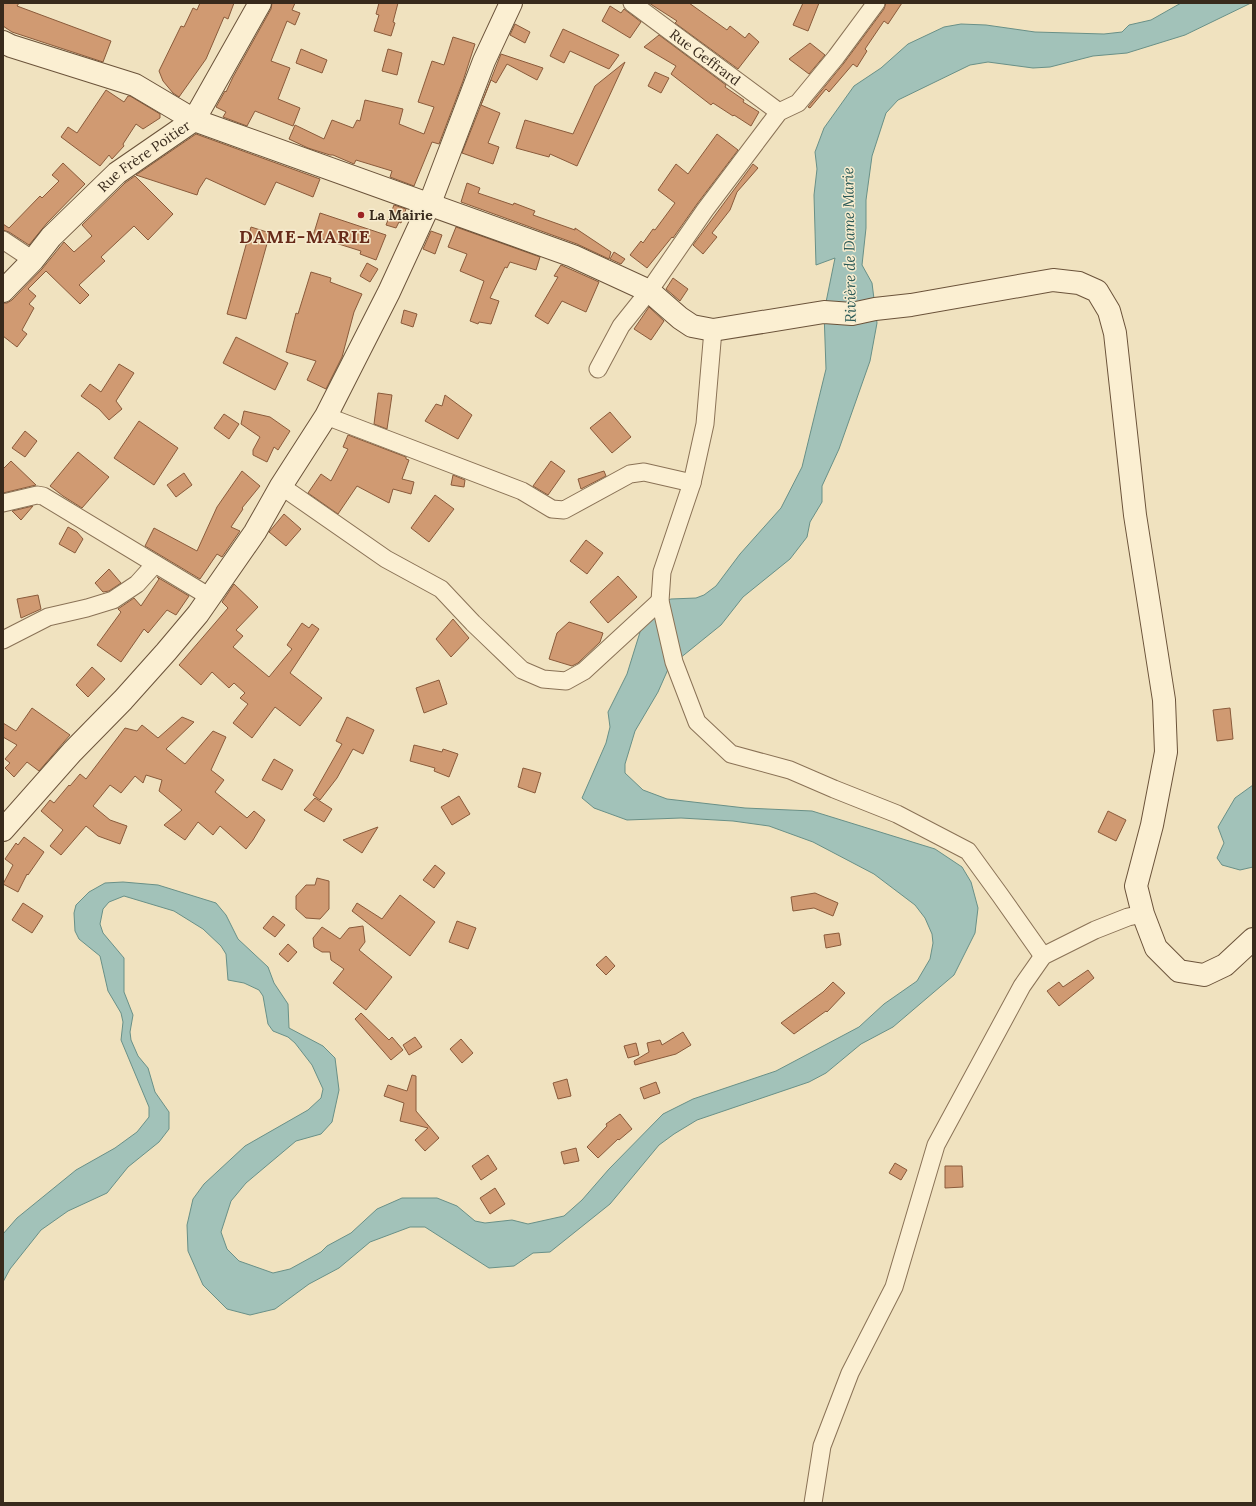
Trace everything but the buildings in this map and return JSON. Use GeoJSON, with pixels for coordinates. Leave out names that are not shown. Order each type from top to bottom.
{"type":"FeatureCollection","features":[{"type":"Feature","properties":{"kind":"street","name":"Rue Frère Poitier"},"geometry":{"type":"LineString","coordinates":[[3,291],[33,260],[51,237],[117,173],[194,120],[260,3]]}},
{"type":"Feature","properties":{"kind":"street"},"geometry":{"type":"LineString","coordinates":[[3,830],[72,752],[166,652],[210,597],[255,532],[281,486],[326,416],[389,292],[430,203],[484,61],[511,3]]}},
{"type":"Feature","properties":{"kind":"street","name":"Rue Geffrard"},"geometry":{"type":"LineString","coordinates":[[632,3],[779,112]]}},
{"type":"Feature","properties":{"kind":"street"},"geometry":{"type":"LineString","coordinates":[[598,369],[621,326],[649,291],[705,210],[779,112],[798,102],[836,57],[876,3]]}},
{"type":"Feature","properties":{"kind":"street"},"geometry":{"type":"LineString","coordinates":[[3,42],[11,46],[135,85],[194,120],[430,203],[573,256],[649,291],[680,318],[692,326],[713,330],[824,312],[852,314],[874,309],[911,305],[1053,280],[1078,283],[1097,291],[1109,310],[1115,333],[1135,516],[1164,700],[1166,752],[1152,825],[1136,886],[1143,914],[1156,948],[1180,971],[1204,975],[1225,965],[1253,940]]}},
{"type":"Feature","properties":{"kind":"street"},"geometry":{"type":"LineString","coordinates":[[3,240],[33,260]]}},
{"type":"Feature","properties":{"kind":"street"},"geometry":{"type":"LineString","coordinates":[[713,330],[705,424],[692,483],[662,572],[660,601],[674,662],[697,722],[731,754],[790,770],[897,814],[968,851],[1043,956]]}},
{"type":"Feature","properties":{"kind":"street"},"geometry":{"type":"LineString","coordinates":[[326,416],[522,491],[552,509],[564,510],[630,474],[644,472],[692,483]]}},
{"type":"Feature","properties":{"kind":"street"},"geometry":{"type":"LineString","coordinates":[[281,486],[386,559],[441,589],[473,623],[522,670],[543,679],[566,681],[584,671],[660,601]]}},
{"type":"Feature","properties":{"kind":"street"},"geometry":{"type":"LineString","coordinates":[[3,503],[37,495],[43,496],[210,597]]}},
{"type":"Feature","properties":{"kind":"street"},"geometry":{"type":"LineString","coordinates":[[3,640],[48,617],[113,600],[137,584],[155,564]]}},
{"type":"Feature","properties":{"kind":"street"},"geometry":{"type":"LineString","coordinates":[[813,1503],[822,1446],[850,1372],[894,1287],[936,1144],[1022,986],[1043,956],[1096,930],[1128,917],[1143,914]]}},
{"type":"Feature","properties":{"kind":"water","name":"Rivière de Dame Marie"},"geometry":{"type":"Polygon","coordinates":[[[1181,3],[1251,3],[1185,35],[1127,53],[1093,56],[1050,67],[1033,68],[988,62],[970,65],[898,100],[886,113],[872,156],[866,200],[866,228],[862,265],[872,283],[877,323],[870,361],[839,449],[822,486],[822,502],[810,522],[807,537],[790,559],[743,597],[721,625],[669,667],[658,692],[635,731],[625,764],[625,773],[643,790],[667,799],[745,808],[812,811],[935,849],[962,867],[971,882],[978,908],[975,933],[954,975],[893,1027],[861,1044],[826,1073],[809,1082],[697,1120],[674,1134],[659,1145],[610,1204],[550,1252],[533,1253],[514,1266],[489,1268],[425,1227],[410,1227],[370,1242],[339,1268],[309,1284],[275,1309],[250,1315],[227,1309],[203,1285],[188,1251],[187,1225],[193,1199],[204,1184],[245,1146],[308,1110],[321,1098],[323,1089],[312,1065],[295,1043],[288,1037],[273,1031],[268,1024],[263,996],[259,990],[244,983],[228,980],[226,954],[221,946],[203,929],[174,911],[124,896],[109,902],[103,909],[100,924],[103,933],[124,958],[124,992],[133,1015],[130,1032],[131,1040],[138,1056],[148,1068],[155,1092],[169,1112],[169,1129],[159,1142],[128,1167],[107,1193],[68,1211],[41,1230],[10,1269],[3,1282],[3,1234],[17,1218],[76,1170],[115,1148],[137,1132],[149,1117],[149,1107],[121,1040],[123,1022],[121,1013],[108,991],[100,956],[79,939],[75,931],[74,913],[76,905],[89,892],[105,883],[123,882],[158,885],[216,903],[226,915],[238,939],[268,967],[274,983],[288,1004],[289,1028],[323,1046],[335,1058],[339,1090],[332,1122],[321,1134],[296,1141],[246,1183],[231,1201],[221,1232],[227,1249],[239,1261],[273,1273],[290,1269],[321,1252],[327,1246],[351,1233],[377,1209],[402,1198],[437,1198],[457,1206],[475,1221],[485,1223],[512,1220],[528,1224],[564,1216],[582,1200],[609,1169],[663,1114],[693,1099],[776,1071],[859,1027],[884,1004],[917,981],[930,959],[933,943],[932,934],[925,918],[915,905],[874,874],[813,842],[769,826],[733,821],[681,818],[627,820],[594,808],[582,798],[606,743],[610,727],[608,712],[627,674],[645,616],[655,604],[671,599],[696,598],[704,595],[716,586],[740,554],[781,508],[802,467],[826,369],[824,312],[835,258],[816,265],[814,195],[817,169],[815,152],[824,128],[854,86],[881,68],[908,44],[944,27],[961,24],[986,25],[1035,32],[1104,34],[1122,32],[1129,25],[1151,20],[1181,3]]]}},
{"type":"Feature","properties":{"kind":"water"},"geometry":{"type":"Polygon","coordinates":[[[1253,785],[1253,867],[1240,870],[1222,865],[1217,858],[1224,843],[1218,827],[1235,798],[1253,785]]]}},
{"type":"Feature","properties":{"kind":"place","name":"La Mairie"},"geometry":{"type":"Point","coordinates":[361,215]}},
{"type":"Feature","properties":{"kind":"district","name":"DAME-MARIE"},"geometry":{"type":"Point","coordinates":[305,236]}}]}
